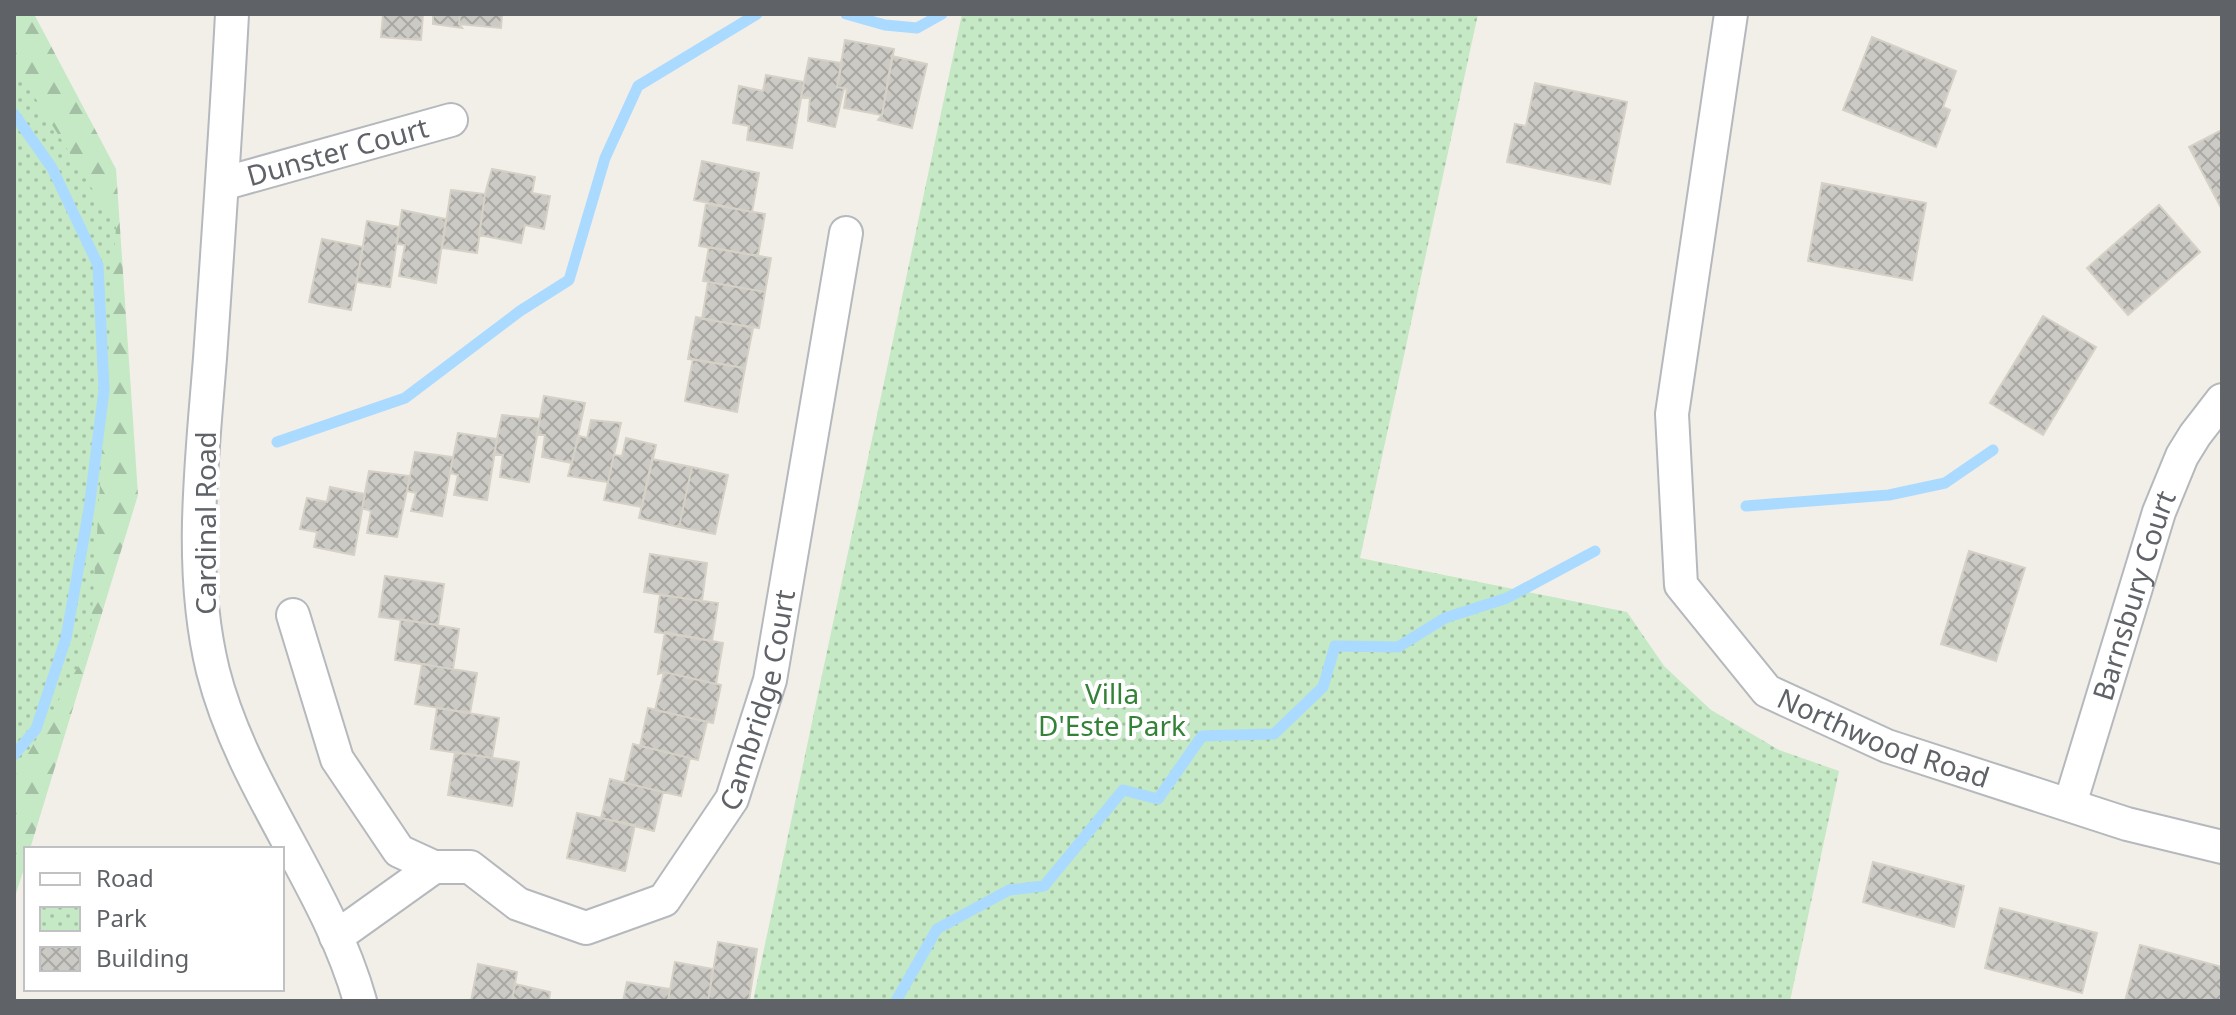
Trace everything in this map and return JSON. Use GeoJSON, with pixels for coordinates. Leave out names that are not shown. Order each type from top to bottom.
{"type":"FeatureCollection","features":[{"type":"Feature","properties":{"kind":"street","name":"Cardinal Road"},"geometry":{"type":"LineString","coordinates":[[232,14],[200,513],[203,614],[213,670],[230,725],[256,781],[327,912],[360,1001]]}},
{"type":"Feature","properties":{"kind":"street","name":"Northwood Road"},"geometry":{"type":"LineString","coordinates":[[1731,14],[1672,414],[1681,585],[1767,691],[1887,746],[2127,824],[2222,847]]}},
{"type":"Feature","properties":{"kind":"street","name":"Dunster Court"},"geometry":{"type":"LineString","coordinates":[[222,184],[451,120]]}},
{"type":"Feature","properties":{"kind":"street","name":"Cambridge Court"},"geometry":{"type":"LineString","coordinates":[[293,615],[337,759],[399,851],[434,867],[470,867],[518,904],[586,928],[664,900],[731,802],[770,680],[846,233]]}},
{"type":"Feature","properties":{"kind":"street","name":"Barnsbury Court"},"geometry":{"type":"LineString","coordinates":[[2070,804],[2159,512],[2182,456],[2222,400]]}},
{"type":"Feature","properties":{"kind":"street"},"geometry":{"type":"LineString","coordinates":[[336,937],[434,867]]}},
{"type":"Feature","properties":{"kind":"green space"},"geometry":{"type":"Polygon","coordinates":[[[14,14],[34,14],[116,169],[138,495],[31,847],[24,847],[24,868],[14,900],[14,14]]]}},
{"type":"Feature","properties":{"kind":"green space","name":"Villa D'Este Park"},"geometry":{"type":"Polygon","coordinates":[[[962,14],[1478,14],[1360,558],[1627,612],[1664,666],[1711,710],[1779,750],[1839,771],[1790,1001],[753,1001],[962,14]]]}},
{"type":"Feature","properties":{"kind":"green space"},"geometry":{"type":"Polygon","coordinates":[[[14,64],[116,227],[90,646],[14,778],[14,64]]]}},
{"type":"Feature","properties":{"kind":"building"},"geometry":{"type":"Polygon","coordinates":[[[383,14],[423,14],[421,40],[381,37],[383,14]]]}},
{"type":"Feature","properties":{"kind":"building"},"geometry":{"type":"Polygon","coordinates":[[[433,14],[460,14],[459,24],[462,28],[433,24],[433,14]]]}},
{"type":"Feature","properties":{"kind":"building"},"geometry":{"type":"Polygon","coordinates":[[[460,14],[502,14],[501,28],[459,24],[460,14]]]}},
{"type":"Feature","properties":{"kind":"building"},"geometry":{"type":"Polygon","coordinates":[[[1872,37],[1956,71],[1943,107],[1950,110],[1936,147],[1843,110],[1872,37]]]}},
{"type":"Feature","properties":{"kind":"building"},"geometry":{"type":"Polygon","coordinates":[[[845,40],[894,49],[882,115],[844,108],[847,89],[837,87],[845,40]]]}},
{"type":"Feature","properties":{"kind":"building"},"geometry":{"type":"Polygon","coordinates":[[[892,56],[927,64],[912,128],[878,120],[882,115],[892,56]]]}},
{"type":"Feature","properties":{"kind":"building"},"geometry":{"type":"Polygon","coordinates":[[[809,58],[842,63],[837,87],[844,88],[835,127],[808,121],[810,98],[801,97],[809,58]]]}},
{"type":"Feature","properties":{"kind":"building"},"geometry":{"type":"Polygon","coordinates":[[[766,75],[804,82],[792,148],[747,140],[749,126],[733,123],[739,86],[763,91],[766,75]]]}},
{"type":"Feature","properties":{"kind":"building"},"geometry":{"type":"Polygon","coordinates":[[[1535,83],[1627,102],[1610,184],[1507,162],[1515,124],[1526,126],[1535,83]]]}},
{"type":"Feature","properties":{"kind":"building"},"geometry":{"type":"Polygon","coordinates":[[[2222,130],[2222,205],[2220,206],[2189,147],[2222,130]]]}},
{"type":"Feature","properties":{"kind":"building"},"geometry":{"type":"Polygon","coordinates":[[[702,161],[759,173],[752,212],[694,200],[702,161]]]}},
{"type":"Feature","properties":{"kind":"building"},"geometry":{"type":"Polygon","coordinates":[[[492,169],[535,177],[532,193],[550,196],[544,229],[525,225],[521,243],[479,235],[492,169]]]}},
{"type":"Feature","properties":{"kind":"building"},"geometry":{"type":"Polygon","coordinates":[[[1822,183],[1926,203],[1912,280],[1808,261],[1822,183]]]}},
{"type":"Feature","properties":{"kind":"building"},"geometry":{"type":"Polygon","coordinates":[[[451,190],[485,194],[477,253],[442,248],[451,190]]]}},
{"type":"Feature","properties":{"kind":"building"},"geometry":{"type":"Polygon","coordinates":[[[706,204],[765,214],[758,256],[699,246],[706,204]]]}},
{"type":"Feature","properties":{"kind":"building"},"geometry":{"type":"Polygon","coordinates":[[[2159,205],[2200,252],[2128,315],[2087,268],[2159,205]]]}},
{"type":"Feature","properties":{"kind":"building"},"geometry":{"type":"Polygon","coordinates":[[[402,210],[446,219],[436,283],[399,276],[405,245],[397,244],[402,210]]]}},
{"type":"Feature","properties":{"kind":"building"},"geometry":{"type":"Polygon","coordinates":[[[367,221],[399,227],[390,287],[357,282],[367,221]]]}},
{"type":"Feature","properties":{"kind":"building"},"geometry":{"type":"Polygon","coordinates":[[[322,239],[363,247],[351,310],[309,302],[322,239]]]}},
{"type":"Feature","properties":{"kind":"building"},"geometry":{"type":"Polygon","coordinates":[[[709,247],[771,258],[765,292],[703,281],[709,247]]]}},
{"type":"Feature","properties":{"kind":"building"},"geometry":{"type":"Polygon","coordinates":[[[708,282],[765,292],[759,328],[702,319],[708,282]]]}},
{"type":"Feature","properties":{"kind":"building"},"geometry":{"type":"Polygon","coordinates":[[[2043,316],[2096,347],[2043,435],[1990,403],[2043,316]]]}},
{"type":"Feature","properties":{"kind":"building"},"geometry":{"type":"Polygon","coordinates":[[[696,317],[753,328],[745,368],[688,359],[696,317]]]}},
{"type":"Feature","properties":{"kind":"building"},"geometry":{"type":"Polygon","coordinates":[[[693,359],[745,368],[737,412],[685,401],[693,359]]]}},
{"type":"Feature","properties":{"kind":"building"},"geometry":{"type":"Polygon","coordinates":[[[544,396],[585,403],[572,463],[542,457],[545,435],[537,434],[544,396]]]}},
{"type":"Feature","properties":{"kind":"building"},"geometry":{"type":"Polygon","coordinates":[[[502,415],[540,419],[529,482],[500,477],[503,455],[494,454],[502,415]]]}},
{"type":"Feature","properties":{"kind":"building"},"geometry":{"type":"Polygon","coordinates":[[[591,420],[621,423],[608,482],[568,476],[579,436],[587,438],[591,420]]]}},
{"type":"Feature","properties":{"kind":"building"},"geometry":{"type":"Polygon","coordinates":[[[458,433],[497,439],[487,500],[454,495],[458,475],[450,473],[458,433]]]}},
{"type":"Feature","properties":{"kind":"building"},"geometry":{"type":"Polygon","coordinates":[[[626,438],[656,445],[642,507],[604,500],[614,455],[622,456],[626,438]]]}},
{"type":"Feature","properties":{"kind":"building"},"geometry":{"type":"Polygon","coordinates":[[[415,452],[453,457],[442,516],[411,511],[416,493],[407,491],[415,452]]]}},
{"type":"Feature","properties":{"kind":"building"},"geometry":{"type":"Polygon","coordinates":[[[652,459],[692,467],[679,527],[639,518],[652,459]]]}},
{"type":"Feature","properties":{"kind":"building"},"geometry":{"type":"Polygon","coordinates":[[[692,467],[728,475],[715,534],[679,527],[692,467]]]}},
{"type":"Feature","properties":{"kind":"building"},"geometry":{"type":"Polygon","coordinates":[[[369,471],[410,476],[397,537],[367,533],[371,511],[362,508],[369,471]]]}},
{"type":"Feature","properties":{"kind":"building"},"geometry":{"type":"Polygon","coordinates":[[[330,487],[365,494],[354,555],[314,547],[317,532],[300,529],[307,498],[327,502],[330,487]]]}},
{"type":"Feature","properties":{"kind":"building"},"geometry":{"type":"Polygon","coordinates":[[[1969,551],[2025,568],[1996,661],[1941,644],[1969,551]]]}},
{"type":"Feature","properties":{"kind":"building"},"geometry":{"type":"Polygon","coordinates":[[[650,554],[707,563],[702,601],[644,592],[650,554]]]}},
{"type":"Feature","properties":{"kind":"building"},"geometry":{"type":"Polygon","coordinates":[[[385,576],[444,584],[438,625],[379,617],[385,576]]]}},
{"type":"Feature","properties":{"kind":"building"},"geometry":{"type":"Polygon","coordinates":[[[660,595],[718,603],[712,641],[655,632],[660,595]]]}},
{"type":"Feature","properties":{"kind":"building"},"geometry":{"type":"Polygon","coordinates":[[[401,619],[459,629],[453,669],[395,660],[401,619]]]}},
{"type":"Feature","properties":{"kind":"building"},"geometry":{"type":"Polygon","coordinates":[[[665,632],[723,643],[716,684],[664,672],[658,674],[665,632]]]}},
{"type":"Feature","properties":{"kind":"building"},"geometry":{"type":"Polygon","coordinates":[[[422,664],[477,673],[470,713],[415,704],[422,664]]]}},
{"type":"Feature","properties":{"kind":"building"},"geometry":{"type":"Polygon","coordinates":[[[664,672],[721,685],[713,723],[655,710],[664,672]]]}},
{"type":"Feature","properties":{"kind":"building"},"geometry":{"type":"Polygon","coordinates":[[[437,708],[499,718],[492,758],[431,749],[437,708]]]}},
{"type":"Feature","properties":{"kind":"building"},"geometry":{"type":"Polygon","coordinates":[[[648,708],[707,722],[698,760],[640,746],[648,708]]]}},
{"type":"Feature","properties":{"kind":"building"},"geometry":{"type":"Polygon","coordinates":[[[633,744],[690,758],[681,796],[624,783],[633,744]]]}},
{"type":"Feature","properties":{"kind":"building"},"geometry":{"type":"Polygon","coordinates":[[[455,752],[519,762],[512,806],[448,795],[455,752]]]}},
{"type":"Feature","properties":{"kind":"building"},"geometry":{"type":"Polygon","coordinates":[[[610,779],[663,792],[654,831],[601,818],[610,779]]]}},
{"type":"Feature","properties":{"kind":"building"},"geometry":{"type":"Polygon","coordinates":[[[577,813],[635,825],[625,871],[567,858],[577,813]]]}},
{"type":"Feature","properties":{"kind":"building"},"geometry":{"type":"Polygon","coordinates":[[[1873,862],[1964,886],[1954,927],[1863,902],[1873,862]]]}},
{"type":"Feature","properties":{"kind":"building"},"geometry":{"type":"Polygon","coordinates":[[[2000,908],[2097,933],[2082,993],[1985,968],[2000,908]]]}},
{"type":"Feature","properties":{"kind":"building"},"geometry":{"type":"Polygon","coordinates":[[[718,942],[757,949],[749,1001],[708,1001],[718,942]]]}},
{"type":"Feature","properties":{"kind":"building"},"geometry":{"type":"Polygon","coordinates":[[[2140,945],[2222,967],[2222,1001],[2125,1001],[2140,945]]]}},
{"type":"Feature","properties":{"kind":"building"},"geometry":{"type":"Polygon","coordinates":[[[675,962],[713,969],[708,1001],[668,1001],[675,962]]]}},
{"type":"Feature","properties":{"kind":"building"},"geometry":{"type":"Polygon","coordinates":[[[478,964],[517,972],[512,1001],[471,1001],[478,964]]]}},
{"type":"Feature","properties":{"kind":"building"},"geometry":{"type":"Polygon","coordinates":[[[627,982],[670,989],[668,1001],[623,1001],[627,982]]]}},
{"type":"Feature","properties":{"kind":"building"},"geometry":{"type":"Polygon","coordinates":[[[515,984],[550,992],[549,1001],[512,1001],[515,984]]]}},
{"type":"Feature","properties":{"kind":"waterway"},"geometry":{"type":"LineString","coordinates":[[277,442],[405,398],[520,311],[569,280],[605,158],[638,86],[757,14]]}},
{"type":"Feature","properties":{"kind":"waterway"},"geometry":{"type":"LineString","coordinates":[[846,14],[885,25],[917,28],[942,14]]}},
{"type":"Feature","properties":{"kind":"waterway"},"geometry":{"type":"LineString","coordinates":[[14,114],[52,168],[98,265],[104,390],[89,509],[66,638],[36,729],[14,755]]}},
{"type":"Feature","properties":{"kind":"waterway"},"geometry":{"type":"LineString","coordinates":[[1746,506],[1889,495],[1945,483],[1993,450]]}},
{"type":"Feature","properties":{"kind":"waterway"},"geometry":{"type":"LineString","coordinates":[[896,1001],[937,929],[1009,890],[1044,886],[1123,790],[1158,799],[1202,736],[1274,734],[1323,687],[1335,646],[1398,647],[1445,618],[1507,598],[1595,551]]}}]}
